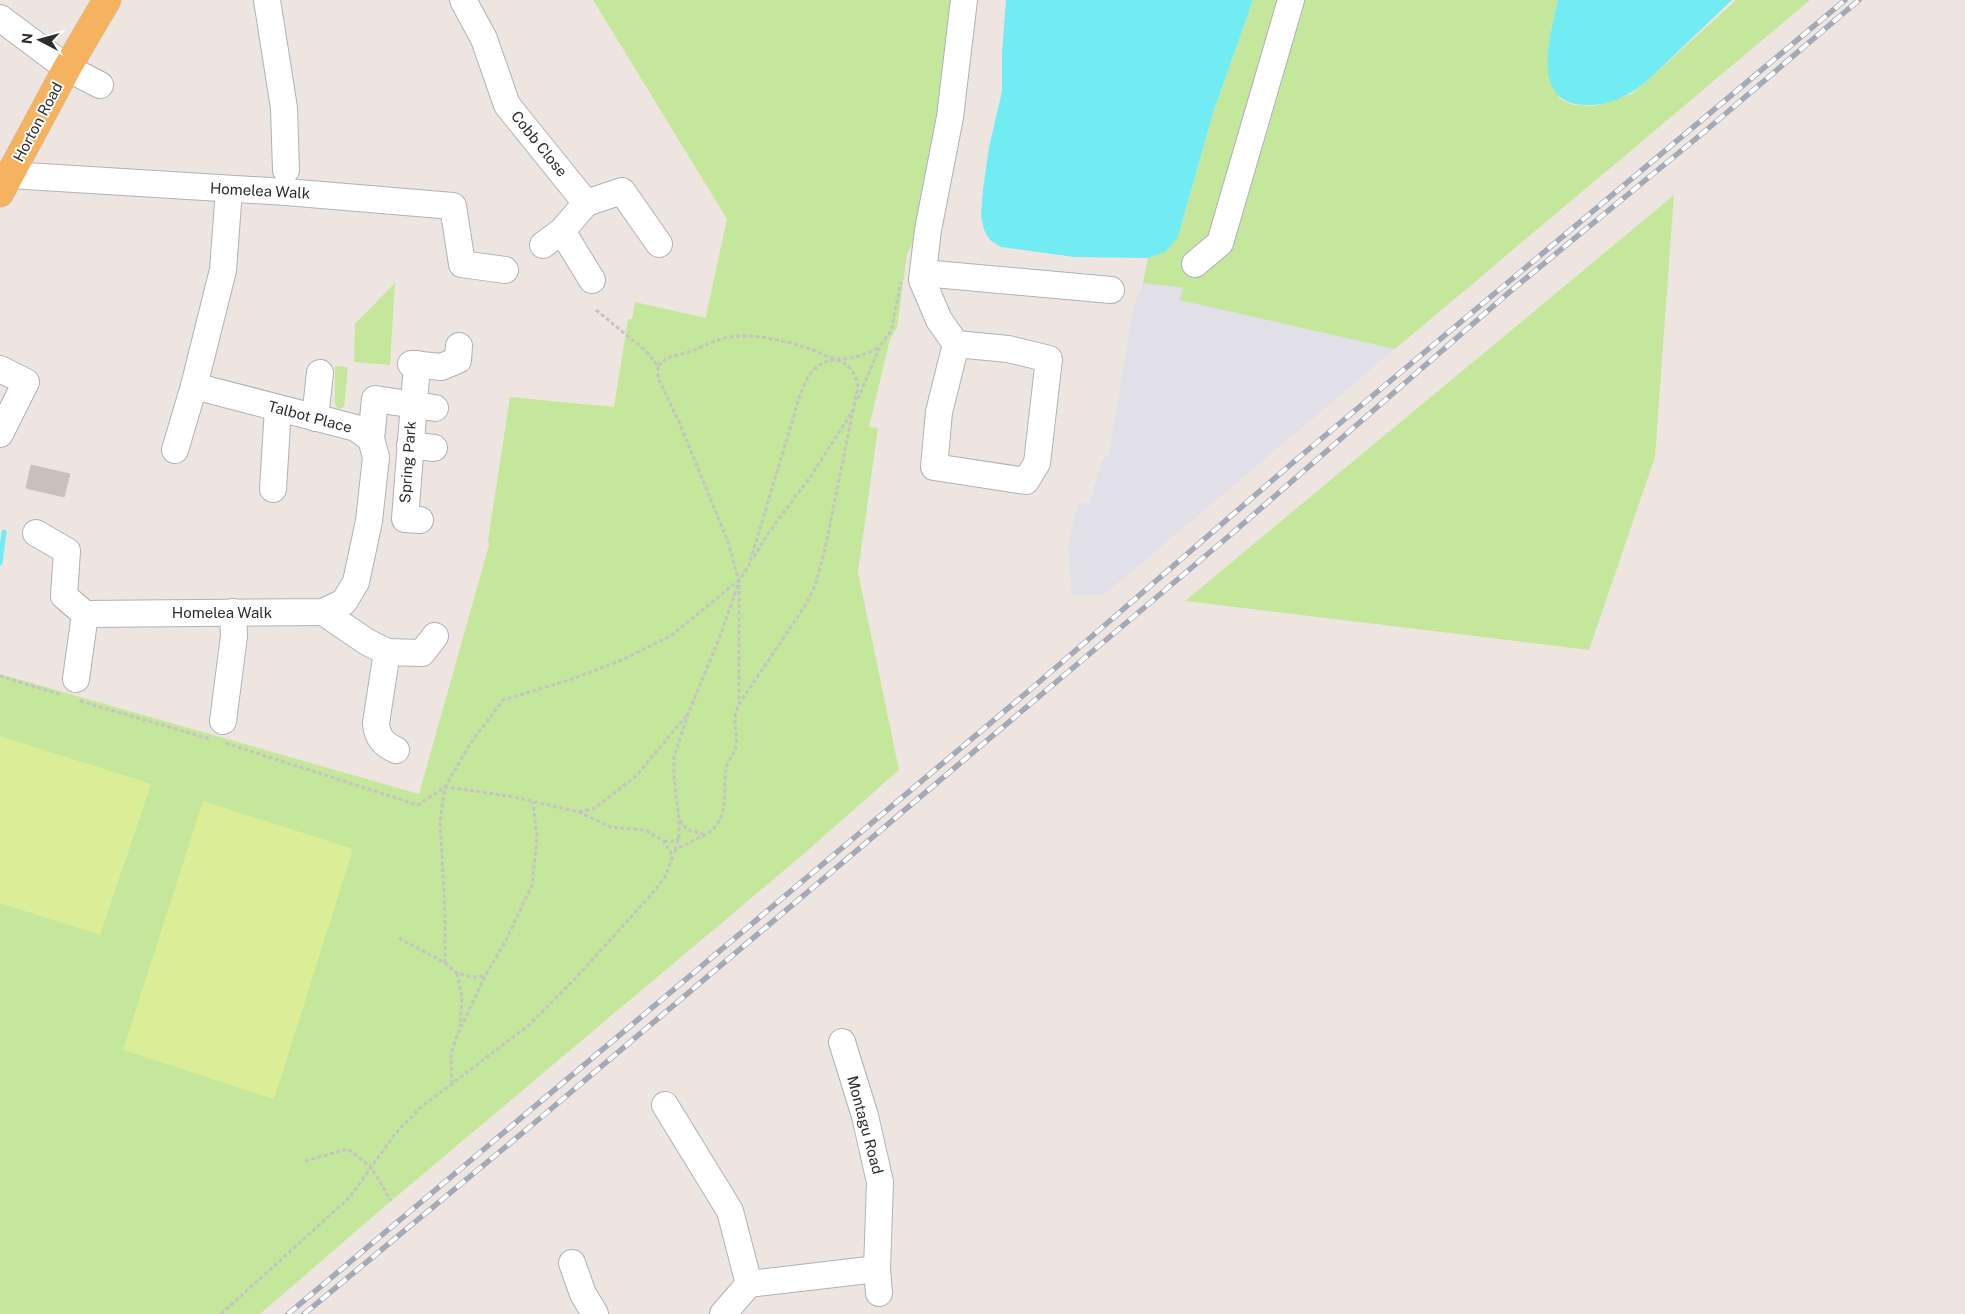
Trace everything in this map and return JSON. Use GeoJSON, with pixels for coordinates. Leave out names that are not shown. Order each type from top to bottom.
{"type":"FeatureCollection","features":[{"type":"Feature","properties":{"kind":"main road","name":"Horton Road"},"geometry":{"type":"LineString","coordinates":[[5,184],[107,0]]}},
{"type":"Feature","properties":{"kind":"street"},"geometry":{"type":"LineString","coordinates":[[267,0],[284,108],[286,170]]}},
{"type":"Feature","properties":{"kind":"street","name":"Cobb Close"},"geometry":{"type":"LineString","coordinates":[[463,0],[484,38],[507,105],[586,203]]}},
{"type":"Feature","properties":{"kind":"street"},"geometry":{"type":"LineString","coordinates":[[956,344],[939,412],[934,467],[1026,481],[1037,463],[1049,359],[1008,349],[956,344],[939,320],[922,276],[928,230],[950,117],[964,0]]}},
{"type":"Feature","properties":{"kind":"street"},"geometry":{"type":"LineString","coordinates":[[1195,264],[1220,243],[1291,0]]}},
{"type":"Feature","properties":{"kind":"street"},"geometry":{"type":"LineString","coordinates":[[0,18],[68,68],[100,85]]}},
{"type":"Feature","properties":{"kind":"street","name":"Homelea Walk"},"geometry":{"type":"LineString","coordinates":[[5,184],[286,192],[453,206],[458,274],[505,270]]}},
{"type":"Feature","properties":{"kind":"street"},"geometry":{"type":"LineString","coordinates":[[592,280],[552,238],[586,203],[631,185],[659,244]]}},
{"type":"Feature","properties":{"kind":"street"},"geometry":{"type":"LineString","coordinates":[[175,450],[194,386],[223,270],[228,190]]}},
{"type":"Feature","properties":{"kind":"street"},"geometry":{"type":"LineString","coordinates":[[922,276],[1111,290]]}},
{"type":"Feature","properties":{"kind":"street","name":"Spring Park"},"geometry":{"type":"LineString","coordinates":[[412,520],[405,491],[422,446],[424,406],[414,364],[441,367],[458,360],[459,346]]}},
{"type":"Feature","properties":{"kind":"street"},"geometry":{"type":"LineString","coordinates":[[0,369],[26,382],[0,434]]}},
{"type":"Feature","properties":{"kind":"street"},"geometry":{"type":"LineString","coordinates":[[315,418],[320,373]]}},
{"type":"Feature","properties":{"kind":"street","name":"Talbot Place"},"geometry":{"type":"LineString","coordinates":[[194,386],[356,428],[371,439],[376,457],[369,521]]}},
{"type":"Feature","properties":{"kind":"street","name":"Spring Park"},"geometry":{"type":"LineString","coordinates":[[371,439],[375,399],[424,406]]}},
{"type":"Feature","properties":{"kind":"street"},"geometry":{"type":"LineString","coordinates":[[273,489],[278,408]]}},
{"type":"Feature","properties":{"kind":"street","name":"Homelea Walk"},"geometry":{"type":"LineString","coordinates":[[85,614],[323,612],[344,602],[356,582],[369,521]]}},
{"type":"Feature","properties":{"kind":"street"},"geometry":{"type":"LineString","coordinates":[[36,533],[67,551],[64,596],[85,614],[73,692]]}},
{"type":"Feature","properties":{"kind":"street"},"geometry":{"type":"LineString","coordinates":[[219,730],[234,636],[233,612]]}},
{"type":"Feature","properties":{"kind":"street"},"geometry":{"type":"LineString","coordinates":[[323,612],[367,642],[387,652],[422,653],[435,636]]}},
{"type":"Feature","properties":{"kind":"street"},"geometry":{"type":"LineString","coordinates":[[387,652],[376,733],[386,745],[396,750]]}},
{"type":"Feature","properties":{"kind":"street","name":"Montagu Road"},"geometry":{"type":"LineString","coordinates":[[749,1284],[878,1281],[880,1182],[865,1116],[842,1042]]}},
{"type":"Feature","properties":{"kind":"street"},"geometry":{"type":"LineString","coordinates":[[665,1105],[730,1211],[749,1284],[723,1314]]}},
{"type":"Feature","properties":{"kind":"street"},"geometry":{"type":"LineString","coordinates":[[572,1264],[583,1294],[595,1314]]}},
{"type":"Feature","properties":{"kind":"path"},"geometry":{"type":"LineString","coordinates":[[221,1314],[350,1197],[395,1134],[420,1108],[529,1025],[573,981],[650,896],[664,877],[678,838],[680,820],[674,777],[674,757],[688,714],[721,634],[739,581],[769,532],[811,476],[856,405],[880,346],[891,332],[900,282],[922,276]]}},
{"type":"Feature","properties":{"kind":"path"},"geometry":{"type":"LineString","coordinates":[[596,310],[646,351],[658,366],[658,378],[680,422],[728,542],[739,581],[739,704]]}},
{"type":"Feature","properties":{"kind":"path"},"geometry":{"type":"LineString","coordinates":[[658,366],[674,355],[691,351],[714,341],[740,336],[768,339],[795,345],[838,360],[850,366],[856,376],[858,386],[856,405],[825,549],[815,586],[800,614],[739,704],[735,713],[736,744],[727,762],[722,812],[719,822],[706,834],[682,845],[673,854]]}},
{"type":"Feature","properties":{"kind":"path"},"geometry":{"type":"LineString","coordinates":[[750,562],[800,395],[808,378],[818,366],[828,360],[860,356],[880,346]]}},
{"type":"Feature","properties":{"kind":"path"},"geometry":{"type":"LineString","coordinates":[[445,963],[445,913],[440,820],[445,787],[470,744],[504,700],[622,660],[672,635],[739,581]]}},
{"type":"Feature","properties":{"kind":"path"},"geometry":{"type":"LineString","coordinates":[[0,676],[73,692],[219,730],[418,805],[445,787],[509,796],[579,812],[610,827],[645,830],[670,842],[678,838]]}},
{"type":"Feature","properties":{"kind":"path"},"geometry":{"type":"LineString","coordinates":[[579,812],[595,808],[636,776],[688,714]]}},
{"type":"Feature","properties":{"kind":"path"},"geometry":{"type":"LineString","coordinates":[[452,1084],[451,1055],[460,1030],[485,976],[505,942],[532,885],[537,838],[534,802]]}},
{"type":"Feature","properties":{"kind":"path"},"geometry":{"type":"LineString","coordinates":[[680,820],[687,830],[706,834]]}},
{"type":"Feature","properties":{"kind":"path"},"geometry":{"type":"LineString","coordinates":[[663,840],[673,854]]}},
{"type":"Feature","properties":{"kind":"path"},"geometry":{"type":"LineString","coordinates":[[399,938],[445,963],[457,973],[472,977],[485,976]]}},
{"type":"Feature","properties":{"kind":"path"},"geometry":{"type":"LineString","coordinates":[[457,973],[462,997],[460,1030]]}},
{"type":"Feature","properties":{"kind":"path"},"geometry":{"type":"LineString","coordinates":[[306,1161],[348,1149],[371,1166],[391,1201]]}},
{"type":"Feature","properties":{"kind":"shaded area"},"geometry":{"type":"Polygon","coordinates":[[[1143,283],[1184,288],[1180,300],[1395,349],[1105,594],[1072,595],[1068,545],[1078,502],[1089,504],[1103,458],[1109,454],[1133,308],[1143,283]]]}},
{"type":"Feature","properties":{"kind":"green space"},"geometry":{"type":"Polygon","coordinates":[[[593,0],[953,0],[922,224],[907,254],[897,328],[890,339],[869,427],[878,428],[858,572],[899,770],[800,857],[391,1201],[260,1314],[0,1314],[0,674],[419,794],[489,545],[488,540],[510,397],[614,407],[628,319],[632,319],[635,302],[706,318],[727,219],[593,0]]]}},
{"type":"Feature","properties":{"kind":"green space"},"geometry":{"type":"Polygon","coordinates":[[[1253,0],[1558,0],[1551,30],[1559,98],[1573,105],[1595,106],[1631,94],[1736,0],[1810,0],[1395,349],[1179,300],[1184,288],[1143,283],[1148,258],[1165,252],[1178,237],[1213,113],[1253,0]]]}},
{"type":"Feature","properties":{"kind":"green space"},"geometry":{"type":"Polygon","coordinates":[[[1674,195],[1655,457],[1589,650],[1185,601],[1674,195]]]}},
{"type":"Feature","properties":{"kind":"green space"},"geometry":{"type":"Polygon","coordinates":[[[395,283],[390,365],[354,362],[355,324],[395,283]]]}},
{"type":"Feature","properties":{"kind":"green space"},"geometry":{"type":"Polygon","coordinates":[[[335,366],[348,367],[344,407],[338,409],[335,403],[335,366]]]}},
{"type":"Feature","properties":{"kind":"green space"},"geometry":{"type":"Polygon","coordinates":[[[0,736],[151,784],[100,935],[0,903],[0,736]]]}},
{"type":"Feature","properties":{"kind":"green space"},"geometry":{"type":"Polygon","coordinates":[[[203,801],[353,849],[274,1099],[123,1050],[203,801]]]}},
{"type":"Feature","properties":{"kind":"water"},"geometry":{"type":"Polygon","coordinates":[[[1006,0],[1253,0],[1213,113],[1178,237],[1165,252],[1148,258],[1074,257],[1001,247],[990,240],[984,230],[981,217],[989,147],[1002,91],[1002,53],[1006,0]]]}},
{"type":"Feature","properties":{"kind":"water"},"geometry":{"type":"Polygon","coordinates":[[[1558,0],[1732,0],[1640,87],[1611,102],[1587,105],[1569,102],[1557,94],[1550,81],[1548,49],[1558,0]]]}},
{"type":"Feature","properties":{"kind":"building"},"geometry":{"type":"Polygon","coordinates":[[[31,465],[70,474],[64,497],[26,488],[31,465]]]}},
{"type":"Feature","properties":{"kind":"waterway"},"geometry":{"type":"LineString","coordinates":[[0,563],[4,532]]}},
{"type":"Feature","properties":{"kind":"railway"},"geometry":{"type":"LineString","coordinates":[[288,1314],[1031,689],[1290,465],[1845,0]]}},
{"type":"Feature","properties":{"kind":"railway"},"geometry":{"type":"LineString","coordinates":[[304,1314],[532,1125],[1229,536],[1513,289],[1704,132],[1859,0]]}}]}
